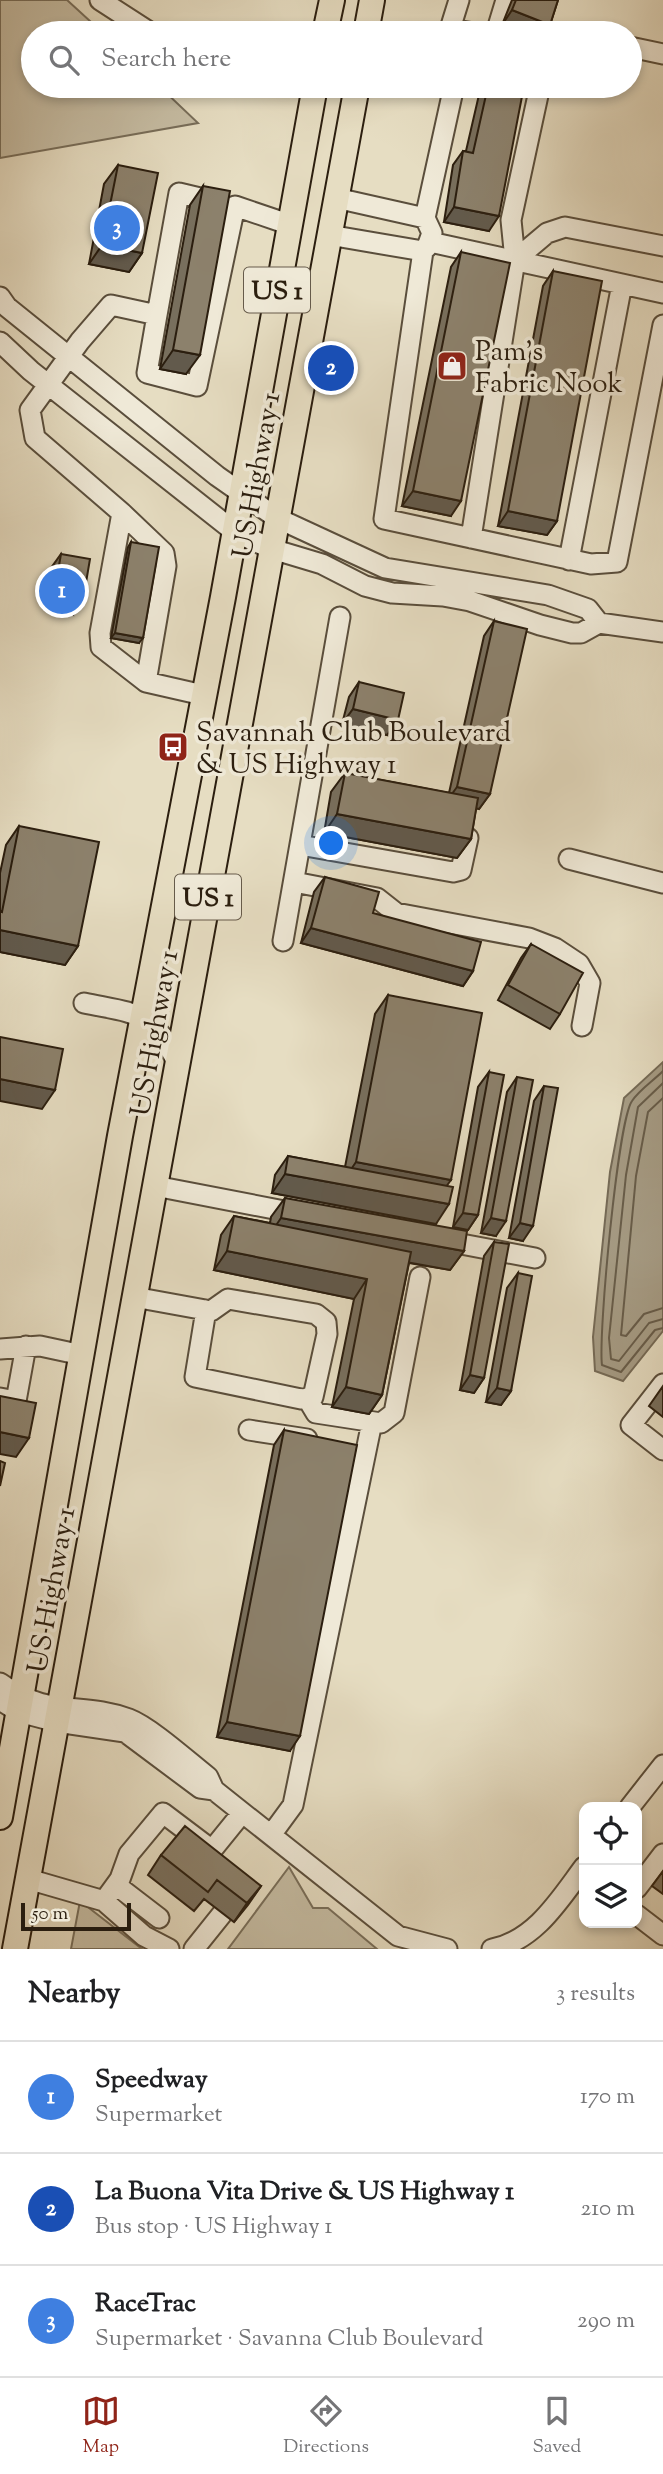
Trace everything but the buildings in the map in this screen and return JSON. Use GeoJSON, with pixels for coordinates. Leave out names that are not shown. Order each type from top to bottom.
{"type":"FeatureCollection","features":[{"type":"Feature","properties":{"kind":"main road"},"geometry":{"type":"LineString","coordinates":[[328,21],[332,0]]}},
{"type":"Feature","properties":{"kind":"main road"},"geometry":{"type":"LineString","coordinates":[[368,21],[372,0]]}},
{"type":"Feature","properties":{"kind":"main road","name":"US Highway 1"},"geometry":{"type":"LineString","coordinates":[[0,1816],[14,1703],[82,1355],[242,496],[288,224],[313,98]]}},
{"type":"Feature","properties":{"kind":"main road","name":"US Highway 1"},"geometry":{"type":"LineString","coordinates":[[15,1949],[355,98]]}},
{"type":"Feature","properties":{"kind":"street"},"geometry":{"type":"LineString","coordinates":[[100,0],[132,21]]}},
{"type":"Feature","properties":{"kind":"street"},"geometry":{"type":"LineString","coordinates":[[452,21],[459,0]]}},
{"type":"Feature","properties":{"kind":"street"},"geometry":{"type":"LineString","coordinates":[[500,21],[506,0]]}},
{"type":"Feature","properties":{"kind":"street"},"geometry":{"type":"LineString","coordinates":[[642,50],[663,54]]}},
{"type":"Feature","properties":{"kind":"street"},"geometry":{"type":"LineString","coordinates":[[451,98],[425,218],[432,233],[426,246],[384,519],[569,560],[591,564],[617,562],[663,325]]}},
{"type":"Feature","properties":{"kind":"street"},"geometry":{"type":"LineString","coordinates":[[471,538],[515,260],[511,220],[537,98]]}},
{"type":"Feature","properties":{"kind":"street"},"geometry":{"type":"LineString","coordinates":[[235,206],[197,386],[147,373],[179,193],[235,206],[288,224]]}},
{"type":"Feature","properties":{"kind":"street"},"geometry":{"type":"LineString","coordinates":[[336,198],[425,218]]}},
{"type":"Feature","properties":{"kind":"street"},"geometry":{"type":"LineString","coordinates":[[515,260],[547,233],[565,227],[663,246]]}},
{"type":"Feature","properties":{"kind":"street"},"geometry":{"type":"LineString","coordinates":[[329,235],[515,260],[663,293]]}},
{"type":"Feature","properties":{"kind":"street"},"geometry":{"type":"LineString","coordinates":[[569,560],[622,284]]}},
{"type":"Feature","properties":{"kind":"street"},"geometry":{"type":"LineString","coordinates":[[0,297],[7,307],[67,358],[242,496],[277,518],[385,568],[464,590],[572,633],[581,633],[599,623],[663,632]]}},
{"type":"Feature","properties":{"kind":"street"},"geometry":{"type":"LineString","coordinates":[[146,682],[166,566],[164,553],[35,438],[30,410],[50,386],[67,358],[111,305],[157,315]]}},
{"type":"Feature","properties":{"kind":"street"},"geometry":{"type":"LineString","coordinates":[[0,342],[50,386],[235,532],[272,549],[322,564],[365,586],[392,593],[464,590],[548,595],[588,609],[599,623]]}},
{"type":"Feature","properties":{"kind":"street"},"geometry":{"type":"LineString","coordinates":[[122,513],[100,633],[101,647],[146,682],[203,695]]}},
{"type":"Feature","properties":{"kind":"street"},"geometry":{"type":"LineString","coordinates":[[283,941],[340,617]]}},
{"type":"Feature","properties":{"kind":"street"},"geometry":{"type":"LineString","coordinates":[[300,845],[453,872],[461,870],[468,838]]}},
{"type":"Feature","properties":{"kind":"street"},"geometry":{"type":"LineString","coordinates":[[569,859],[663,883]]}},
{"type":"Feature","properties":{"kind":"street"},"geometry":{"type":"LineString","coordinates":[[293,882],[377,898],[397,913],[529,938],[555,948],[579,964],[590,983],[582,1026]]}},
{"type":"Feature","properties":{"kind":"street"},"geometry":{"type":"LineString","coordinates":[[84,1003],[144,1016],[159,1030],[177,1062]]}},
{"type":"Feature","properties":{"kind":"street"},"geometry":{"type":"LineString","coordinates":[[155,1186],[321,1218]]}},
{"type":"Feature","properties":{"kind":"street"},"geometry":{"type":"LineString","coordinates":[[415,1235],[535,1258]]}},
{"type":"Feature","properties":{"kind":"street"},"geometry":{"type":"LineString","coordinates":[[307,1398],[316,1413],[381,1423],[394,1413],[420,1277]]}},
{"type":"Feature","properties":{"kind":"street"},"geometry":{"type":"LineString","coordinates":[[135,1297],[206,1310],[211,1311],[228,1300],[316,1314],[326,1322],[327,1334],[313,1397],[195,1377],[206,1310]]}},
{"type":"Feature","properties":{"kind":"street"},"geometry":{"type":"LineString","coordinates":[[0,1349],[26,1346],[82,1355]]}},
{"type":"Feature","properties":{"kind":"street"},"geometry":{"type":"LineString","coordinates":[[0,1398],[16,1401],[26,1346]]}},
{"type":"Feature","properties":{"kind":"street"},"geometry":{"type":"LineString","coordinates":[[663,1384],[631,1425],[663,1450]]}},
{"type":"Feature","properties":{"kind":"street"},"geometry":{"type":"LineString","coordinates":[[271,1835],[293,1805],[358,1447],[372,1422]]}},
{"type":"Feature","properties":{"kind":"street"},"geometry":{"type":"LineString","coordinates":[[249,1430],[326,1442]]}},
{"type":"Feature","properties":{"kind":"street"},"geometry":{"type":"LineString","coordinates":[[0,1683],[14,1703],[125,1732],[177,1761],[200,1788],[214,1790],[398,1936],[447,1949]]}},
{"type":"Feature","properties":{"kind":"street"},"geometry":{"type":"LineString","coordinates":[[635,1802],[661,1773]]}},
{"type":"Feature","properties":{"kind":"street"},"geometry":{"type":"LineString","coordinates":[[110,1893],[129,1854],[163,1813],[212,1850],[229,1867]]}},
{"type":"Feature","properties":{"kind":"street"},"geometry":{"type":"LineString","coordinates":[[212,1850],[242,1813]]}},
{"type":"Feature","properties":{"kind":"street"},"geometry":{"type":"LineString","coordinates":[[642,1881],[663,1854]]}},
{"type":"Feature","properties":{"kind":"street"},"geometry":{"type":"LineString","coordinates":[[492,1949],[520,1938],[545,1918],[579,1877]]}},
{"type":"Feature","properties":{"kind":"street"},"geometry":{"type":"LineString","coordinates":[[28,1879],[110,1893],[159,1918]]}},
{"type":"Feature","properties":{"kind":"street"},"geometry":{"type":"LineString","coordinates":[[110,1893],[144,1936],[169,1949]]}},
{"type":"Feature","properties":{"kind":"street"},"geometry":{"type":"LineString","coordinates":[[194,1949],[222,1914]]}},
{"type":"Feature","properties":{"kind":"street"},"geometry":{"type":"LineString","coordinates":[[642,1919],[663,1935]]}},
{"type":"Feature","properties":{"kind":"shaded area"},"geometry":{"type":"Polygon","coordinates":[[[0,0],[67,0],[90,21],[21,21],[21,98],[172,98],[198,123],[0,158],[0,0]]]}},
{"type":"Feature","properties":{"kind":"shaded area"},"geometry":{"type":"Polygon","coordinates":[[[289,1867],[313,1908],[328,1908],[377,1949],[228,1949],[289,1867]]]}},
{"type":"Feature","properties":{"kind":"shaded area"},"geometry":{"type":"Polygon","coordinates":[[[80,1901],[142,1949],[71,1949],[80,1901]]]}},
{"type":"Feature","properties":{"kind":"water"},"geometry":{"type":"Polygon","coordinates":[[[663,1062],[663,1331],[623,1381],[595,1371],[593,1337],[610,1172],[624,1098],[663,1062]]]}},
{"type":"Feature","properties":{"kind":"place","name":"RaceTrac"},"geometry":{"type":"Point","coordinates":[117,228]}},
{"type":"Feature","properties":{"kind":"place","name":"Pam's Fabric Nook"},"geometry":{"type":"Point","coordinates":[452,366]}},
{"type":"Feature","properties":{"kind":"place","name":"La Buona Vita Drive & US Highway 1"},"geometry":{"type":"Point","coordinates":[331,368]}},
{"type":"Feature","properties":{"kind":"place","name":"Speedway"},"geometry":{"type":"Point","coordinates":[62,591]}},
{"type":"Feature","properties":{"kind":"place","name":"Savannah Club Boulevard & US Highway 1"},"geometry":{"type":"Point","coordinates":[173,747]}}]}
